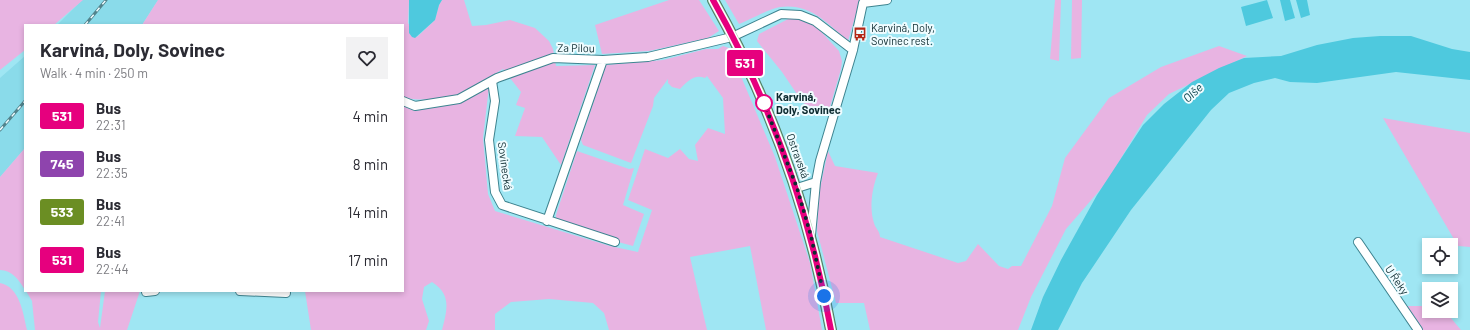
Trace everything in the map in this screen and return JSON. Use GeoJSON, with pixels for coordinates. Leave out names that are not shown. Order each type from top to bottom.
{"type":"FeatureCollection","features":[{"type":"Feature","properties":{"kind":"main road","name":"Ostravská"},"geometry":{"type":"LineString","coordinates":[[713,0],[764,104],[797,188],[811,236],[831,330]]}},
{"type":"Feature","properties":{"kind":"street"},"geometry":{"type":"LineString","coordinates":[[811,236],[816,182],[853,50],[863,3],[887,0]]}},
{"type":"Feature","properties":{"kind":"street"},"geometry":{"type":"LineString","coordinates":[[732,37],[781,14],[800,15],[815,21],[853,50]]}},
{"type":"Feature","properties":{"kind":"street","name":"Za Pilou"},"geometry":{"type":"LineString","coordinates":[[404,101],[415,106],[459,99],[492,81],[553,58],[603,60],[648,57],[732,37]]}},
{"type":"Feature","properties":{"kind":"street"},"geometry":{"type":"LineString","coordinates":[[547,221],[603,60]]}},
{"type":"Feature","properties":{"kind":"street","name":"Sovinecká"},"geometry":{"type":"LineString","coordinates":[[492,81],[494,101],[489,140],[495,192],[502,205],[547,221],[615,242]]}},
{"type":"Feature","properties":{"kind":"street"},"geometry":{"type":"LineString","coordinates":[[797,188],[816,182]]}},
{"type":"Feature","properties":{"kind":"street","name":"U Řeky"},"geometry":{"type":"LineString","coordinates":[[1358,242],[1418,330]]}},
{"type":"Feature","properties":{"kind":"street"},"geometry":{"type":"LineString","coordinates":[[264,292],[286,294]]}},
{"type":"Feature","properties":{"kind":"shaded area"},"geometry":{"type":"Polygon","coordinates":[[[0,0],[83,0],[55,24],[24,24],[24,51],[0,70],[0,0]]]}},
{"type":"Feature","properties":{"kind":"shaded area"},"geometry":{"type":"Polygon","coordinates":[[[82,0],[158,0],[143,24],[58,24],[82,0]]]}},
{"type":"Feature","properties":{"kind":"shaded area"},"geometry":{"type":"Polygon","coordinates":[[[158,0],[409,0],[408,23],[417,37],[435,20],[442,0],[464,0],[472,26],[510,20],[535,28],[549,41],[553,49],[556,66],[595,65],[561,165],[542,137],[515,136],[525,108],[516,105],[521,92],[503,69],[476,86],[459,94],[431,99],[410,99],[404,97],[404,24],[143,24],[158,0]]]}},
{"type":"Feature","properties":{"kind":"shaded area"},"geometry":{"type":"Polygon","coordinates":[[[669,0],[699,0],[719,31],[708,38],[649,51],[602,54],[595,25],[669,0]]]}},
{"type":"Feature","properties":{"kind":"shaded area"},"geometry":{"type":"Polygon","coordinates":[[[725,0],[860,0],[848,41],[825,21],[809,11],[800,8],[775,8],[739,24],[725,0]]]}},
{"type":"Feature","properties":{"kind":"shaded area"},"geometry":{"type":"Polygon","coordinates":[[[1055,0],[1061,0],[1059,61],[1050,59],[1055,0]]]}},
{"type":"Feature","properties":{"kind":"shaded area"},"geometry":{"type":"Polygon","coordinates":[[[1072,0],[1082,0],[1081,58],[1071,59],[1072,0]]]}},
{"type":"Feature","properties":{"kind":"shaded area"},"geometry":{"type":"Polygon","coordinates":[[[792,17],[804,19],[814,24],[839,51],[842,61],[841,69],[830,107],[824,113],[803,103],[782,72],[757,41],[759,34],[792,17]]]}},
{"type":"Feature","properties":{"kind":"shaded area"},"geometry":{"type":"Polygon","coordinates":[[[723,46],[729,48],[775,157],[810,263],[822,330],[766,330],[750,246],[690,257],[707,330],[609,330],[604,313],[593,303],[549,299],[511,302],[495,314],[495,330],[442,330],[446,309],[445,298],[443,292],[432,282],[424,287],[422,299],[429,321],[426,330],[311,330],[305,292],[404,292],[404,106],[415,111],[461,103],[489,87],[483,138],[488,194],[495,211],[610,246],[638,252],[652,210],[628,200],[645,149],[668,158],[680,149],[689,159],[698,161],[695,145],[708,128],[725,134],[723,98],[707,76],[705,78],[698,77],[691,79],[680,89],[672,87],[668,83],[668,79],[654,98],[653,106],[631,163],[583,145],[581,140],[606,65],[663,60],[706,49],[718,49],[723,46]]]}},
{"type":"Feature","properties":{"kind":"shaded area"},"geometry":{"type":"Polygon","coordinates":[[[1219,46],[1247,56],[1169,94],[1147,115],[1106,183],[1066,229],[1031,297],[1018,330],[870,330],[864,303],[836,303],[817,231],[819,193],[828,151],[835,166],[878,173],[874,185],[871,205],[872,217],[880,237],[958,263],[966,261],[978,244],[999,266],[1008,269],[1012,266],[1021,266],[1052,206],[1065,158],[1109,98],[1161,67],[1219,46]]]}},
{"type":"Feature","properties":{"kind":"shaded area"},"geometry":{"type":"Polygon","coordinates":[[[24,57],[24,149],[0,177],[0,78],[24,57]]]}},
{"type":"Feature","properties":{"kind":"shaded area"},"geometry":{"type":"Polygon","coordinates":[[[1383,118],[1470,133],[1470,247],[1458,246],[1458,238],[1453,238],[1383,118]]]}},
{"type":"Feature","properties":{"kind":"shaded area"},"geometry":{"type":"Polygon","coordinates":[[[24,149],[24,288],[18,279],[12,274],[4,270],[0,270],[0,177],[24,149]]]}},
{"type":"Feature","properties":{"kind":"shaded area"},"geometry":{"type":"Polygon","coordinates":[[[577,151],[629,169],[634,168],[623,205],[644,214],[633,246],[581,232],[556,221],[556,215],[577,151]]]}},
{"type":"Feature","properties":{"kind":"shaded area"},"geometry":{"type":"Polygon","coordinates":[[[0,283],[7,285],[16,295],[20,302],[27,330],[0,330],[0,283]]]}},
{"type":"Feature","properties":{"kind":"shaded area"},"geometry":{"type":"Polygon","coordinates":[[[27,292],[101,292],[98,322],[100,328],[105,292],[140,292],[127,330],[35,330],[32,301],[27,292]]]}},
{"type":"Feature","properties":{"kind":"shaded area"},"geometry":{"type":"Polygon","coordinates":[[[1403,306],[1422,306],[1422,318],[1451,318],[1461,330],[1420,330],[1403,306]]]}},
{"type":"Feature","properties":{"kind":"water"},"geometry":{"type":"Polygon","coordinates":[[[409,0],[442,0],[435,20],[415,38],[409,33],[409,0]]]}},
{"type":"Feature","properties":{"kind":"water"},"geometry":{"type":"Polygon","coordinates":[[[1267,0],[1273,18],[1246,26],[1241,7],[1267,0]]]}},
{"type":"Feature","properties":{"kind":"water"},"geometry":{"type":"Polygon","coordinates":[[[1280,0],[1290,0],[1295,18],[1285,21],[1280,0]]]}},
{"type":"Feature","properties":{"kind":"water"},"geometry":{"type":"Polygon","coordinates":[[[1296,0],[1307,0],[1310,15],[1301,18],[1296,0]]]}},
{"type":"Feature","properties":{"kind":"water","name":"Olše"},"geometry":{"type":"Polygon","coordinates":[[[1411,36],[1452,49],[1470,52],[1470,80],[1396,72],[1317,83],[1290,82],[1275,78],[1254,83],[1229,93],[1211,110],[1131,210],[1082,283],[1058,330],[1031,330],[1043,297],[1061,260],[1097,195],[1143,125],[1164,104],[1192,82],[1219,68],[1244,58],[1281,56],[1317,45],[1353,38],[1411,36]]]}},
{"type":"Feature","properties":{"kind":"railway"},"geometry":{"type":"LineString","coordinates":[[86,24],[106,0]]}},
{"type":"Feature","properties":{"kind":"railway"},"geometry":{"type":"LineString","coordinates":[[0,130],[24,102]]}},
{"type":"Feature","properties":{"kind":"bus line","name":"531"},"geometry":{"type":"LineString","coordinates":[[713,0],[754,81],[774,127],[797,188],[811,236],[831,330]]}},
{"type":"Feature","properties":{"kind":"place","name":"Karviná, Doly, Sovinec rest."},"geometry":{"type":"Point","coordinates":[860,34]}},
{"type":"Feature","properties":{"kind":"place","name":"Karviná, Doly, Sovinec"},"geometry":{"type":"Point","coordinates":[764,103]}},
{"type":"Feature","properties":{"kind":"route"},"geometry":{"type":"LineString","coordinates":[[764,103],[797,188],[811,236],[824,296]]}}]}
